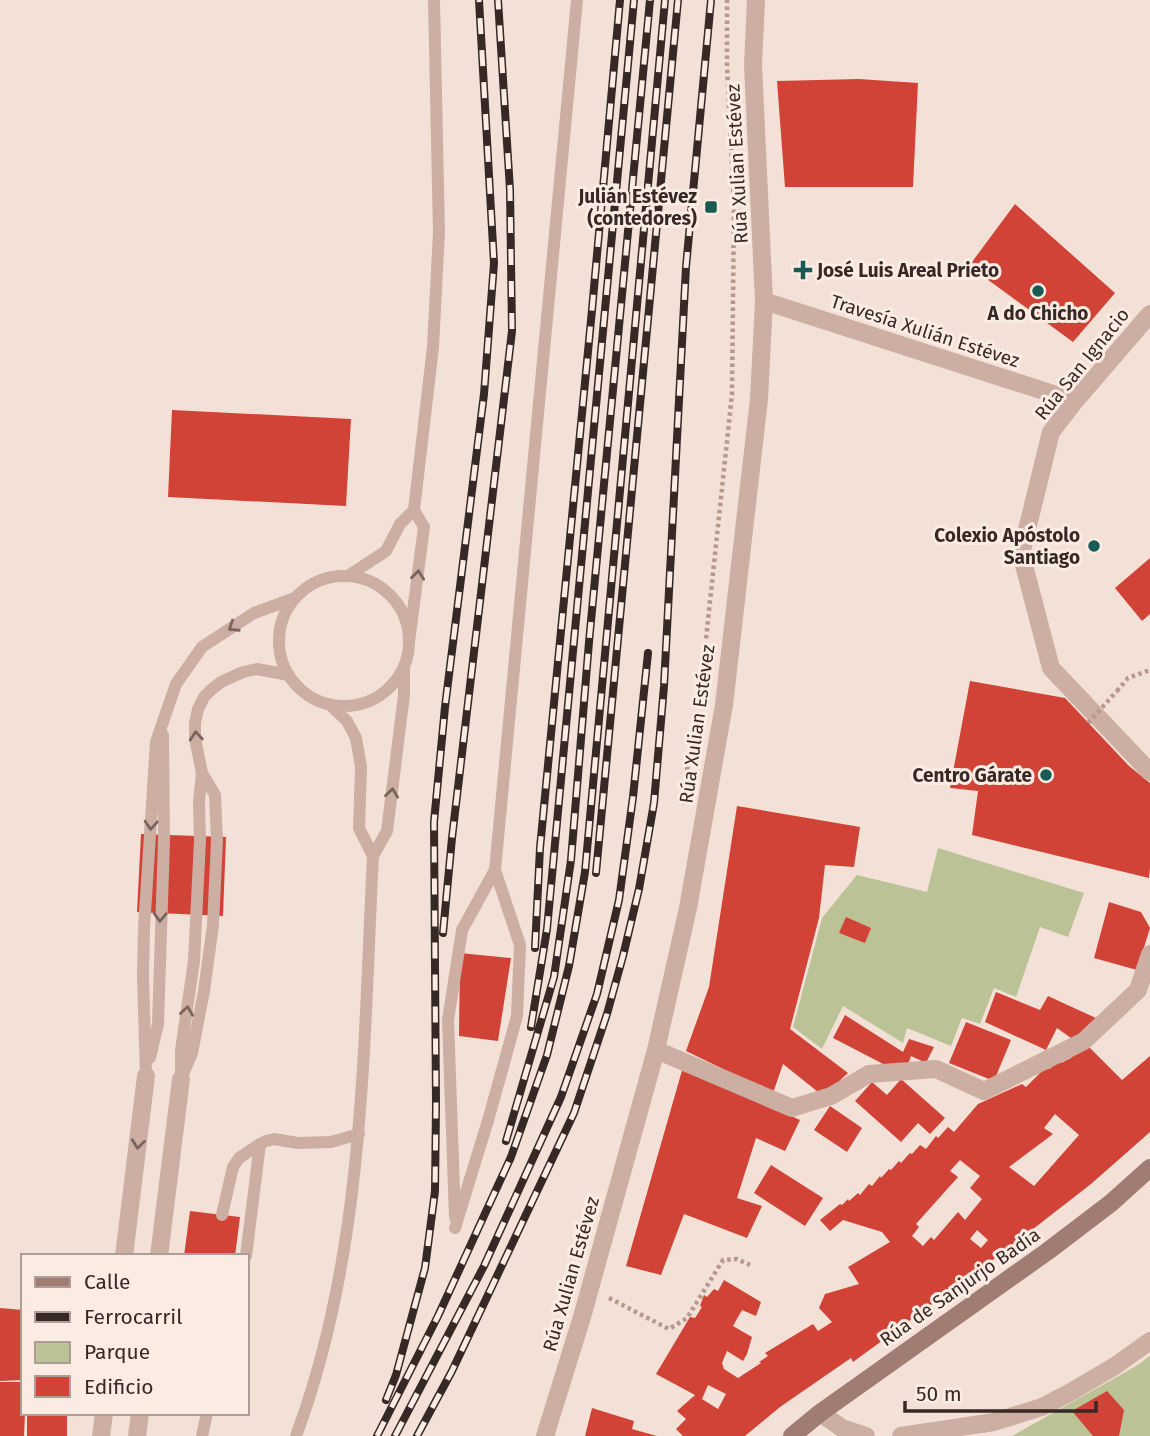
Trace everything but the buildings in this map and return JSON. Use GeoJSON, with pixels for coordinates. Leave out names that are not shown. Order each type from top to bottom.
{"type":"FeatureCollection","features":[{"type":"Feature","properties":{"kind":"main road","name":"Rúa de Sanjurjo Badía"},"geometry":{"type":"LineString","coordinates":[[792,1436],[820,1413],[1048,1251],[1111,1203],[1150,1168]]}},
{"type":"Feature","properties":{"kind":"street","name":"Rúa Xulian Estévez"},"geometry":{"type":"LineString","coordinates":[[545,1436],[590,1288],[656,1049],[690,895],[724,705],[759,399],[764,301],[753,65],[756,0]]}},
{"type":"Feature","properties":{"kind":"street","name":"Travesía Xulián Estévez"},"geometry":{"type":"LineString","coordinates":[[764,301],[1074,401]]}},
{"type":"Feature","properties":{"kind":"street","name":"Rúa San Ignacio"},"geometry":{"type":"LineString","coordinates":[[1150,314],[1074,401],[1051,432],[1021,554],[1051,668],[1150,772]]}},
{"type":"Feature","properties":{"kind":"street"},"geometry":{"type":"LineString","coordinates":[[656,1049],[792,1108],[831,1096],[869,1074],[936,1069],[984,1091],[1084,1041],[1138,990],[1150,954]]}},
{"type":"Feature","properties":{"kind":"street"},"geometry":{"type":"LineString","coordinates":[[124,1254],[146,1076]]}},
{"type":"Feature","properties":{"kind":"street"},"geometry":{"type":"LineString","coordinates":[[159,1254],[181,1079]]}},
{"type":"Feature","properties":{"kind":"street"},"geometry":{"type":"LineString","coordinates":[[901,1436],[994,1422],[1042,1407],[1103,1373],[1150,1341]]}},
{"type":"Feature","properties":{"kind":"street"},"geometry":{"type":"LineString","coordinates":[[820,1413],[842,1428],[866,1436]]}},
{"type":"Feature","properties":{"kind":"street"},"geometry":{"type":"LineString","coordinates":[[101,1436],[104,1415]]}},
{"type":"Feature","properties":{"kind":"street"},"geometry":{"type":"LineString","coordinates":[[137,1436],[140,1415]]}},
{"type":"Feature","properties":{"kind":"lane"},"geometry":{"type":"LineString","coordinates":[[296,1436],[310,1398],[341,1274],[349,1224],[359,1133],[373,856],[387,831],[404,695],[404,666],[424,527],[414,510],[433,347],[439,232],[434,0]]}},
{"type":"Feature","properties":{"kind":"lane"},"geometry":{"type":"LineString","coordinates":[[495,870],[520,945],[517,1016],[455,1228],[448,1020],[462,930],[495,870],[577,0]]}},
{"type":"Feature","properties":{"kind":"lane"},"geometry":{"type":"LineString","coordinates":[[348,576],[386,551],[400,524],[414,510]]}},
{"type":"Feature","properties":{"kind":"lane"},"geometry":{"type":"LineString","coordinates":[[146,1076],[144,928],[154,764],[156,742],[176,684],[202,647],[254,613],[295,598],[310,586],[328,578],[348,576],[379,586],[392,597],[401,610],[408,626],[409,642]]}},
{"type":"Feature","properties":{"kind":"lane"},"geometry":{"type":"LineString","coordinates":[[295,598],[280,628],[282,660],[289,675],[300,688],[314,698],[329,704],[360,704],[387,690],[404,666]]}},
{"type":"Feature","properties":{"kind":"lane"},"geometry":{"type":"LineString","coordinates":[[181,1079],[192,1053],[204,991],[213,925],[217,839],[215,795],[202,773],[195,738],[198,709],[204,697],[220,682],[243,672],[257,669],[289,675]]}},
{"type":"Feature","properties":{"kind":"lane"},"geometry":{"type":"LineString","coordinates":[[329,704],[347,721],[356,738],[362,766],[359,828],[373,856]]}},
{"type":"Feature","properties":{"kind":"lane"},"geometry":{"type":"LineString","coordinates":[[222,1214],[233,1167],[239,1158],[260,1144],[274,1139],[298,1143],[331,1142],[359,1133]]}},
{"type":"Feature","properties":{"kind":"lane"},"geometry":{"type":"LineString","coordinates":[[246,1254],[260,1144]]}},
{"type":"Feature","properties":{"kind":"lane"},"geometry":{"type":"LineString","coordinates":[[202,1436],[207,1415]]}},
{"type":"Feature","properties":{"kind":"path"},"geometry":{"type":"LineString","coordinates":[[682,797],[699,705],[732,394],[734,205],[727,66],[727,0]]}},
{"type":"Feature","properties":{"kind":"path"},"geometry":{"type":"LineString","coordinates":[[1088,723],[1128,678],[1150,670]]}},
{"type":"Feature","properties":{"kind":"path"},"geometry":{"type":"LineString","coordinates":[[590,1288],[668,1329],[687,1318],[723,1260],[737,1259],[750,1265]]}},
{"type":"Feature","properties":{"kind":"green space"},"geometry":{"type":"Polygon","coordinates":[[[938,848],[1084,893],[1068,937],[1040,927],[1016,997],[994,988],[980,1024],[962,1018],[951,1046],[907,1028],[903,1043],[843,1006],[822,1049],[793,1027],[822,918],[857,875],[927,892],[938,848]]]}},
{"type":"Feature","properties":{"kind":"green space"},"geometry":{"type":"Polygon","coordinates":[[[1150,1356],[1150,1436],[1012,1436],[1136,1366],[1150,1356]]]}},
{"type":"Feature","properties":{"kind":"railway"},"geometry":{"type":"LineString","coordinates":[[386,1400],[396,1375],[425,1268],[435,1191],[434,822],[445,707],[484,394],[494,263],[479,0]]}},
{"type":"Feature","properties":{"kind":"railway"},"geometry":{"type":"LineString","coordinates":[[443,933],[512,331],[510,190],[498,0]]}},
{"type":"Feature","properties":{"kind":"railway"},"geometry":{"type":"LineString","coordinates":[[535,948],[540,848],[620,0]]}},
{"type":"Feature","properties":{"kind":"railway"},"geometry":{"type":"LineString","coordinates":[[531,1027],[547,929],[634,0]]}},
{"type":"Feature","properties":{"kind":"railway"},"geometry":{"type":"LineString","coordinates":[[506,1141],[554,977],[571,860],[650,0]]}},
{"type":"Feature","properties":{"kind":"railway"},"geometry":{"type":"LineString","coordinates":[[377,1436],[438,1316],[511,1157],[547,1055],[569,966],[585,872],[665,0]]}},
{"type":"Feature","properties":{"kind":"railway"},"geometry":{"type":"LineString","coordinates":[[596,873],[678,0]]}},
{"type":"Feature","properties":{"kind":"railway"},"geometry":{"type":"LineString","coordinates":[[417,1436],[452,1371],[574,1113],[607,1014],[639,889],[654,803],[664,686],[686,267],[711,0]]}},
{"type":"Feature","properties":{"kind":"railway"},"geometry":{"type":"LineString","coordinates":[[395,1436],[484,1266],[561,1097],[597,994],[619,900],[648,653]]}},
{"type":"Feature","properties":{"kind":"place","name":"Julián Estévez (contedores)"},"geometry":{"type":"Point","coordinates":[711,207]}},
{"type":"Feature","properties":{"kind":"place","name":"José Luis Areal Prieto"},"geometry":{"type":"Point","coordinates":[803,270]}},
{"type":"Feature","properties":{"kind":"place","name":"A do Chicho"},"geometry":{"type":"Point","coordinates":[1038,291]}},
{"type":"Feature","properties":{"kind":"place","name":"Colexio Apóstolo Santiago"},"geometry":{"type":"Point","coordinates":[1094,546]}},
{"type":"Feature","properties":{"kind":"place","name":"Centro Gárate"},"geometry":{"type":"Point","coordinates":[1046,775]}}]}
